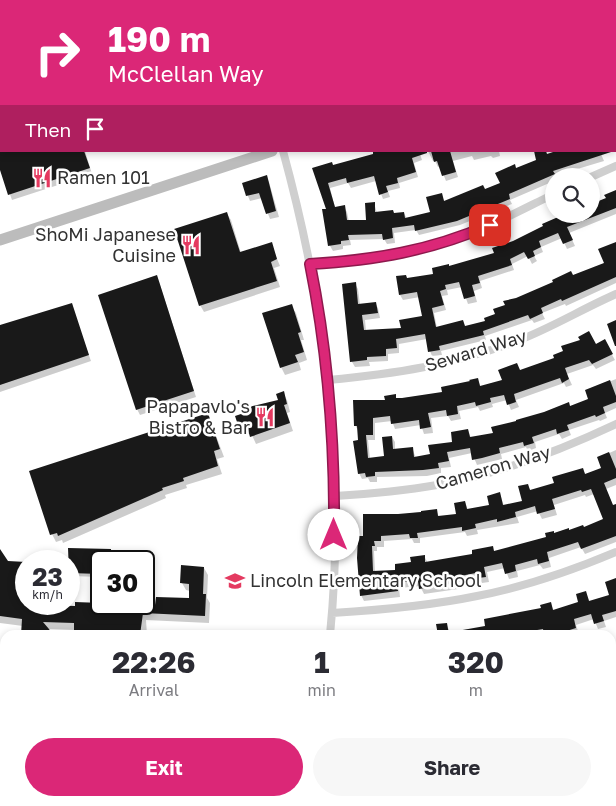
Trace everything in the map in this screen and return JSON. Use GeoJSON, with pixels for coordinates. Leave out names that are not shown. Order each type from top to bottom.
{"type":"FeatureCollection","features":[{"type":"Feature","properties":{"kind":"main road"},"geometry":{"type":"LineString","coordinates":[[0,240],[269,152]]}},
{"type":"Feature","properties":{"kind":"street"},"geometry":{"type":"LineString","coordinates":[[283,152],[310,264],[328,380],[335,496],[330,630]]}},
{"type":"Feature","properties":{"kind":"street"},"geometry":{"type":"LineString","coordinates":[[600,173],[616,166]]}},
{"type":"Feature","properties":{"kind":"street"},"geometry":{"type":"LineString","coordinates":[[310,264],[378,258],[436,246],[502,220],[545,198]]}},
{"type":"Feature","properties":{"kind":"street","name":"Seward Way"},"geometry":{"type":"LineString","coordinates":[[328,380],[387,375],[466,358],[545,329],[616,294]]}},
{"type":"Feature","properties":{"kind":"street","name":"Cameron Way"},"geometry":{"type":"LineString","coordinates":[[335,496],[388,492],[437,485],[478,476],[534,459],[616,424]]}},
{"type":"Feature","properties":{"kind":"street"},"geometry":{"type":"LineString","coordinates":[[332,613],[410,607],[478,596],[527,584],[586,565],[616,552]]}},
{"type":"Feature","properties":{"kind":"building"},"geometry":{"type":"Polygon","coordinates":[[[0,152],[84,152],[90,168],[8,195],[0,170],[0,152]]]}},
{"type":"Feature","properties":{"kind":"building"},"geometry":{"type":"Polygon","coordinates":[[[373,152],[427,152],[412,158],[416,172],[397,178],[398,183],[386,186],[388,192],[379,195],[374,176],[347,183],[346,178],[328,183],[335,207],[345,205],[347,220],[366,220],[365,203],[375,202],[375,212],[393,210],[394,213],[404,212],[405,218],[430,212],[426,197],[442,193],[444,201],[483,185],[485,189],[500,183],[495,173],[515,164],[516,168],[536,160],[534,152],[546,152],[547,154],[553,152],[611,152],[562,168],[545,168],[545,178],[509,194],[510,199],[457,221],[415,231],[414,225],[392,228],[393,238],[383,240],[382,234],[348,235],[349,240],[341,241],[341,244],[328,246],[322,209],[326,209],[312,168],[332,162],[333,165],[373,154],[373,152]]]}},
{"type":"Feature","properties":{"kind":"building"},"geometry":{"type":"Polygon","coordinates":[[[431,152],[450,152],[456,172],[442,176],[437,161],[434,162],[431,152]]]}},
{"type":"Feature","properties":{"kind":"building"},"geometry":{"type":"Polygon","coordinates":[[[267,175],[276,211],[266,214],[259,193],[246,196],[242,183],[267,175]]]}},
{"type":"Feature","properties":{"kind":"building"},"geometry":{"type":"Polygon","coordinates":[[[616,190],[616,208],[600,214],[600,200],[606,198],[604,195],[616,190]]]}},
{"type":"Feature","properties":{"kind":"building"},"geometry":{"type":"Polygon","coordinates":[[[227,212],[240,252],[272,242],[277,259],[271,262],[277,281],[199,306],[174,229],[227,212]]]}},
{"type":"Feature","properties":{"kind":"building"},"geometry":{"type":"Polygon","coordinates":[[[577,223],[567,227],[573,240],[563,244],[558,233],[539,241],[541,247],[533,251],[535,256],[528,259],[524,252],[510,259],[512,265],[478,276],[480,283],[472,285],[475,296],[464,299],[459,282],[445,285],[446,289],[440,291],[444,305],[432,308],[436,327],[463,320],[465,326],[485,321],[484,318],[495,314],[493,309],[505,305],[503,301],[516,298],[553,282],[552,280],[571,271],[573,275],[604,263],[598,249],[616,242],[616,277],[562,301],[561,299],[541,308],[543,313],[530,319],[528,315],[483,331],[484,335],[439,346],[440,350],[428,352],[425,334],[396,339],[397,348],[386,349],[386,356],[367,357],[367,360],[350,362],[342,284],[356,282],[358,304],[376,302],[378,313],[362,315],[364,330],[401,328],[399,320],[422,316],[417,292],[399,295],[396,276],[406,275],[407,278],[433,274],[432,268],[449,264],[449,266],[494,253],[492,248],[513,241],[543,226],[542,224],[577,223]]]}},
{"type":"Feature","properties":{"kind":"building"},"geometry":{"type":"Polygon","coordinates":[[[157,275],[194,391],[136,410],[98,295],[157,275]]]}},
{"type":"Feature","properties":{"kind":"building"},"geometry":{"type":"Polygon","coordinates":[[[72,303],[89,355],[0,385],[0,325],[72,303]]]}},
{"type":"Feature","properties":{"kind":"building"},"geometry":{"type":"Polygon","coordinates":[[[292,304],[301,332],[298,333],[304,352],[295,355],[298,362],[280,368],[262,313],[292,304]]]}},
{"type":"Feature","properties":{"kind":"building"},"geometry":{"type":"Polygon","coordinates":[[[616,320],[616,346],[615,346],[607,324],[616,320]]]}},
{"type":"Feature","properties":{"kind":"building"},"geometry":{"type":"Polygon","coordinates":[[[589,331],[596,344],[605,339],[613,354],[592,364],[589,360],[565,368],[569,379],[562,383],[560,378],[514,394],[516,402],[507,405],[504,395],[490,398],[491,402],[476,406],[475,402],[457,406],[458,414],[447,416],[446,410],[428,413],[431,427],[420,429],[419,420],[391,424],[390,416],[373,418],[373,435],[366,435],[368,458],[384,456],[382,437],[392,436],[393,449],[413,447],[414,457],[430,454],[428,445],[452,442],[451,432],[468,429],[470,437],[493,433],[491,427],[516,421],[569,402],[570,406],[588,399],[585,390],[610,380],[616,396],[616,402],[603,407],[605,413],[567,425],[569,430],[557,434],[556,429],[532,437],[534,443],[524,446],[523,442],[499,448],[500,453],[482,458],[472,460],[470,448],[447,452],[449,461],[438,463],[439,468],[375,472],[375,476],[366,477],[365,473],[358,474],[353,441],[358,440],[357,426],[354,426],[353,400],[385,400],[384,396],[396,394],[396,398],[402,398],[442,392],[441,387],[478,378],[480,386],[502,380],[498,370],[517,363],[520,370],[554,358],[553,355],[563,351],[561,346],[580,340],[578,337],[589,331]]]}},
{"type":"Feature","properties":{"kind":"building"},"geometry":{"type":"Polygon","coordinates":[[[284,391],[287,404],[284,405],[290,423],[250,437],[247,426],[239,428],[235,416],[244,413],[244,408],[278,400],[276,394],[284,391]]]}},
{"type":"Feature","properties":{"kind":"building"},"geometry":{"type":"Polygon","coordinates":[[[208,413],[220,449],[214,451],[218,466],[183,478],[184,481],[162,488],[163,490],[58,536],[57,533],[50,535],[29,471],[208,413]]]}},
{"type":"Feature","properties":{"kind":"building"},"geometry":{"type":"Polygon","coordinates":[[[609,452],[616,469],[616,478],[604,483],[613,505],[616,504],[616,536],[581,549],[578,542],[547,552],[549,561],[538,564],[537,559],[515,565],[516,571],[505,574],[502,563],[484,567],[486,577],[478,578],[476,573],[455,577],[456,583],[419,589],[418,581],[397,582],[398,591],[360,596],[357,558],[358,536],[363,536],[363,514],[398,514],[437,509],[438,516],[456,514],[454,503],[465,501],[467,509],[489,505],[487,496],[500,492],[503,505],[522,501],[518,486],[528,484],[530,490],[554,483],[552,477],[583,468],[585,474],[601,468],[597,457],[609,452]],[[591,489],[582,492],[581,490],[552,499],[555,509],[537,514],[535,506],[515,512],[516,517],[497,522],[497,519],[475,524],[476,528],[462,531],[462,527],[417,533],[418,538],[410,538],[409,534],[381,536],[381,541],[374,541],[375,546],[372,546],[373,571],[395,570],[395,564],[411,562],[410,557],[425,555],[425,562],[472,554],[472,550],[493,546],[494,551],[546,537],[545,533],[554,531],[554,533],[569,528],[569,530],[583,525],[584,527],[603,519],[591,489]]]}},
{"type":"Feature","properties":{"kind":"building"},"geometry":{"type":"Polygon","coordinates":[[[68,548],[111,549],[90,550],[90,574],[80,573],[80,550],[68,550],[68,548]]]}},
{"type":"Feature","properties":{"kind":"building"},"geometry":{"type":"Polygon","coordinates":[[[0,549],[8,561],[15,561],[15,615],[80,615],[80,602],[90,603],[90,615],[143,615],[141,630],[74,630],[74,623],[43,622],[50,630],[21,630],[22,619],[0,616],[0,549]]]}},
{"type":"Feature","properties":{"kind":"building"},"geometry":{"type":"Polygon","coordinates":[[[181,565],[204,567],[203,594],[206,594],[205,616],[155,614],[156,597],[189,598],[189,584],[180,583],[181,565]]]}},
{"type":"Feature","properties":{"kind":"building"},"geometry":{"type":"Polygon","coordinates":[[[616,578],[616,611],[602,615],[604,621],[594,624],[591,614],[574,619],[576,628],[570,630],[463,630],[485,626],[484,619],[541,608],[540,605],[551,602],[553,610],[578,602],[576,594],[586,591],[589,601],[609,595],[605,582],[616,578]]]}},
{"type":"Feature","properties":{"kind":"building"},"geometry":{"type":"Polygon","coordinates":[[[447,623],[448,630],[437,630],[436,624],[447,623]]]}},
{"type":"Feature","properties":{"kind":"place","name":"Ramen 101"},"geometry":{"type":"Point","coordinates":[42,178]}},
{"type":"Feature","properties":{"kind":"place","name":"ShoMi Japanese Cuisine"},"geometry":{"type":"Point","coordinates":[191,245]}},
{"type":"Feature","properties":{"kind":"place","name":"Papapavlo's Bistro & Bar"},"geometry":{"type":"Point","coordinates":[265,417]}},
{"type":"Feature","properties":{"kind":"place","name":"Lincoln Elementary School"},"geometry":{"type":"Point","coordinates":[235,581]}},
{"type":"Feature","properties":{"kind":"route"},"geometry":{"type":"LineString","coordinates":[[334,535],[333,444],[328,380],[310,264],[344,262],[412,252],[465,236],[490,225]]}}]}
